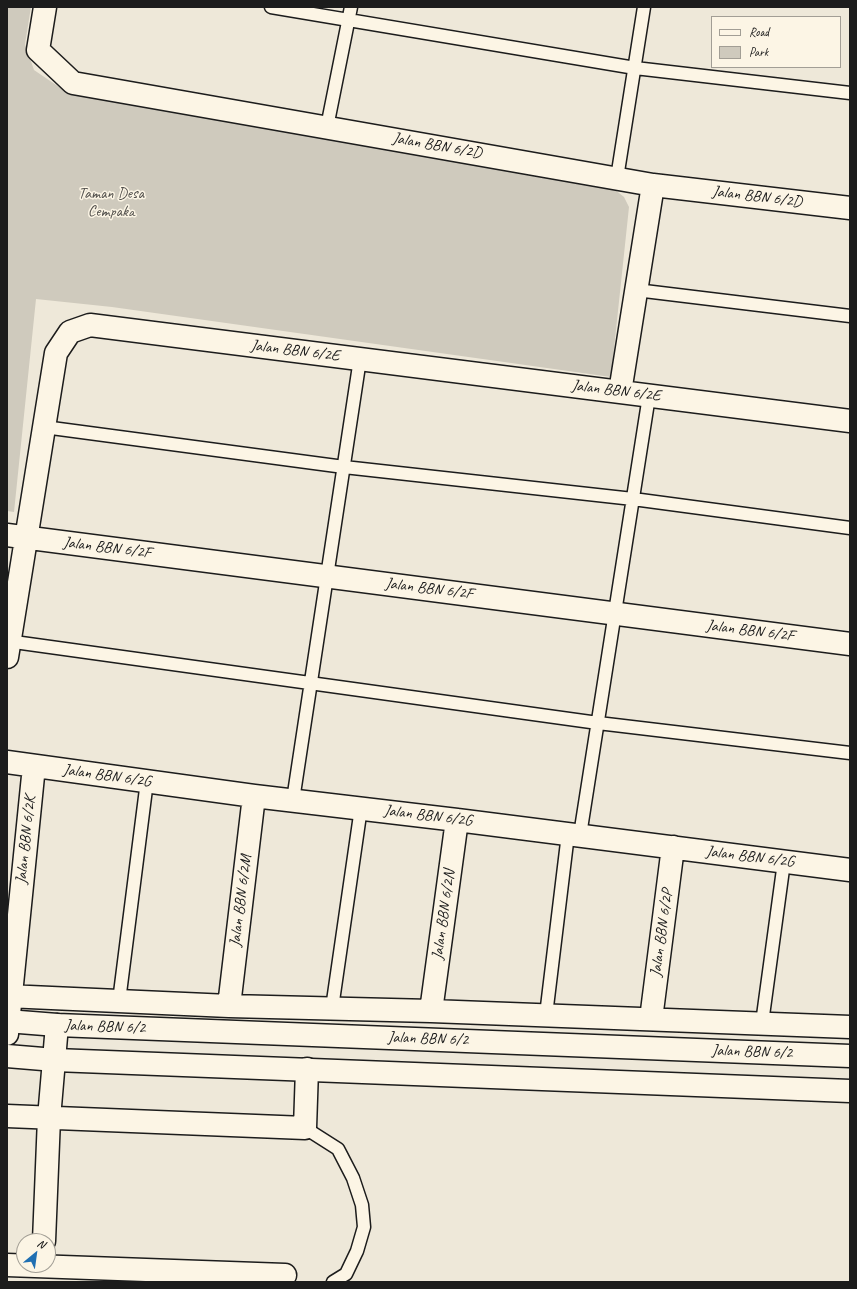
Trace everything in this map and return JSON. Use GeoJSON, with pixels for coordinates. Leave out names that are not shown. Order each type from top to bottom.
{"type":"FeatureCollection","features":[{"type":"Feature","properties":{"kind":"street","name":"Jalan BBN 6/2D"},"geometry":{"type":"LineString","coordinates":[[45,7],[38,50],[73,82],[653,185],[850,208]]}},
{"type":"Feature","properties":{"kind":"street"},"geometry":{"type":"LineString","coordinates":[[620,392],[653,185]]}},
{"type":"Feature","properties":{"kind":"street","name":"Jalan BBN 6/2E"},"geometry":{"type":"LineString","coordinates":[[8,646],[17,536],[44,427],[56,353],[70,332],[90,325],[850,421]]}},
{"type":"Feature","properties":{"kind":"street","name":"Jalan BBN 6/2F"},"geometry":{"type":"LineString","coordinates":[[17,536],[850,644]]}},
{"type":"Feature","properties":{"kind":"street","name":"Jalan BBN 6/2G"},"geometry":{"type":"LineString","coordinates":[[7,762],[254,796],[574,834],[850,870]]}},
{"type":"Feature","properties":{"kind":"street","name":"Jalan BBN 6/2K"},"geometry":{"type":"LineString","coordinates":[[7,1025],[8,996],[34,766]]}},
{"type":"Feature","properties":{"kind":"street","name":"Jalan BBN 6/2M"},"geometry":{"type":"LineString","coordinates":[[229,1006],[254,796]]}},
{"type":"Feature","properties":{"kind":"street","name":"Jalan BBN 6/2N"},"geometry":{"type":"LineString","coordinates":[[431,1010],[457,820]]}},
{"type":"Feature","properties":{"kind":"street","name":"Jalan BBN 6/2P"},"geometry":{"type":"LineString","coordinates":[[650,1019],[673,848]]}},
{"type":"Feature","properties":{"kind":"street"},"geometry":{"type":"LineString","coordinates":[[8,996],[229,1006],[431,1010],[850,1026]]}},
{"type":"Feature","properties":{"kind":"street","name":"Jalan BBN 6/2"},"geometry":{"type":"LineString","coordinates":[[7,1025],[57,1025],[850,1056]]}},
{"type":"Feature","properties":{"kind":"street"},"geometry":{"type":"LineString","coordinates":[[44,1233],[50,1118],[57,1025]]}},
{"type":"Feature","properties":{"kind":"street"},"geometry":{"type":"LineString","coordinates":[[7,1056],[55,1060],[850,1091]]}},
{"type":"Feature","properties":{"kind":"street"},"geometry":{"type":"LineString","coordinates":[[7,1116],[305,1128],[307,1069]]}},
{"type":"Feature","properties":{"kind":"street"},"geometry":{"type":"LineString","coordinates":[[56,1271],[290,1279]]}},
{"type":"Feature","properties":{"kind":"lane"},"geometry":{"type":"LineString","coordinates":[[271,7],[635,68],[850,93]]}},
{"type":"Feature","properties":{"kind":"lane"},"geometry":{"type":"LineString","coordinates":[[327,127],[351,7]]}},
{"type":"Feature","properties":{"kind":"lane"},"geometry":{"type":"LineString","coordinates":[[617,178],[644,7]]}},
{"type":"Feature","properties":{"kind":"lane"},"geometry":{"type":"LineString","coordinates":[[636,290],[850,316]]}},
{"type":"Feature","properties":{"kind":"lane"},"geometry":{"type":"LineString","coordinates":[[293,800],[312,683],[360,359]]}},
{"type":"Feature","properties":{"kind":"lane"},"geometry":{"type":"LineString","coordinates":[[546,1015],[574,834],[598,723],[649,396]]}},
{"type":"Feature","properties":{"kind":"lane"},"geometry":{"type":"LineString","coordinates":[[44,427],[344,467],[633,500],[850,528]]}},
{"type":"Feature","properties":{"kind":"lane"},"geometry":{"type":"LineString","coordinates":[[8,646],[312,683],[598,723],[850,753]]}},
{"type":"Feature","properties":{"kind":"lane"},"geometry":{"type":"LineString","coordinates":[[119,1001],[147,781]]}},
{"type":"Feature","properties":{"kind":"lane"},"geometry":{"type":"LineString","coordinates":[[332,1008],[361,808]]}},
{"type":"Feature","properties":{"kind":"lane"},"geometry":{"type":"LineString","coordinates":[[762,1023],[784,862]]}},
{"type":"Feature","properties":{"kind":"lane"},"geometry":{"type":"LineString","coordinates":[[305,1128],[338,1149],[354,1178],[362,1205],[364,1227],[357,1250],[346,1274],[334,1282]]}},
{"type":"Feature","properties":{"kind":"green space","name":"Taman Desa Cempaka"},"geometry":{"type":"Polygon","coordinates":[[[7,7],[31,7],[25,44],[34,70],[62,89],[614,189],[624,197],[629,207],[611,377],[112,307],[36,299],[14,512],[7,511],[7,7]]]}}]}
